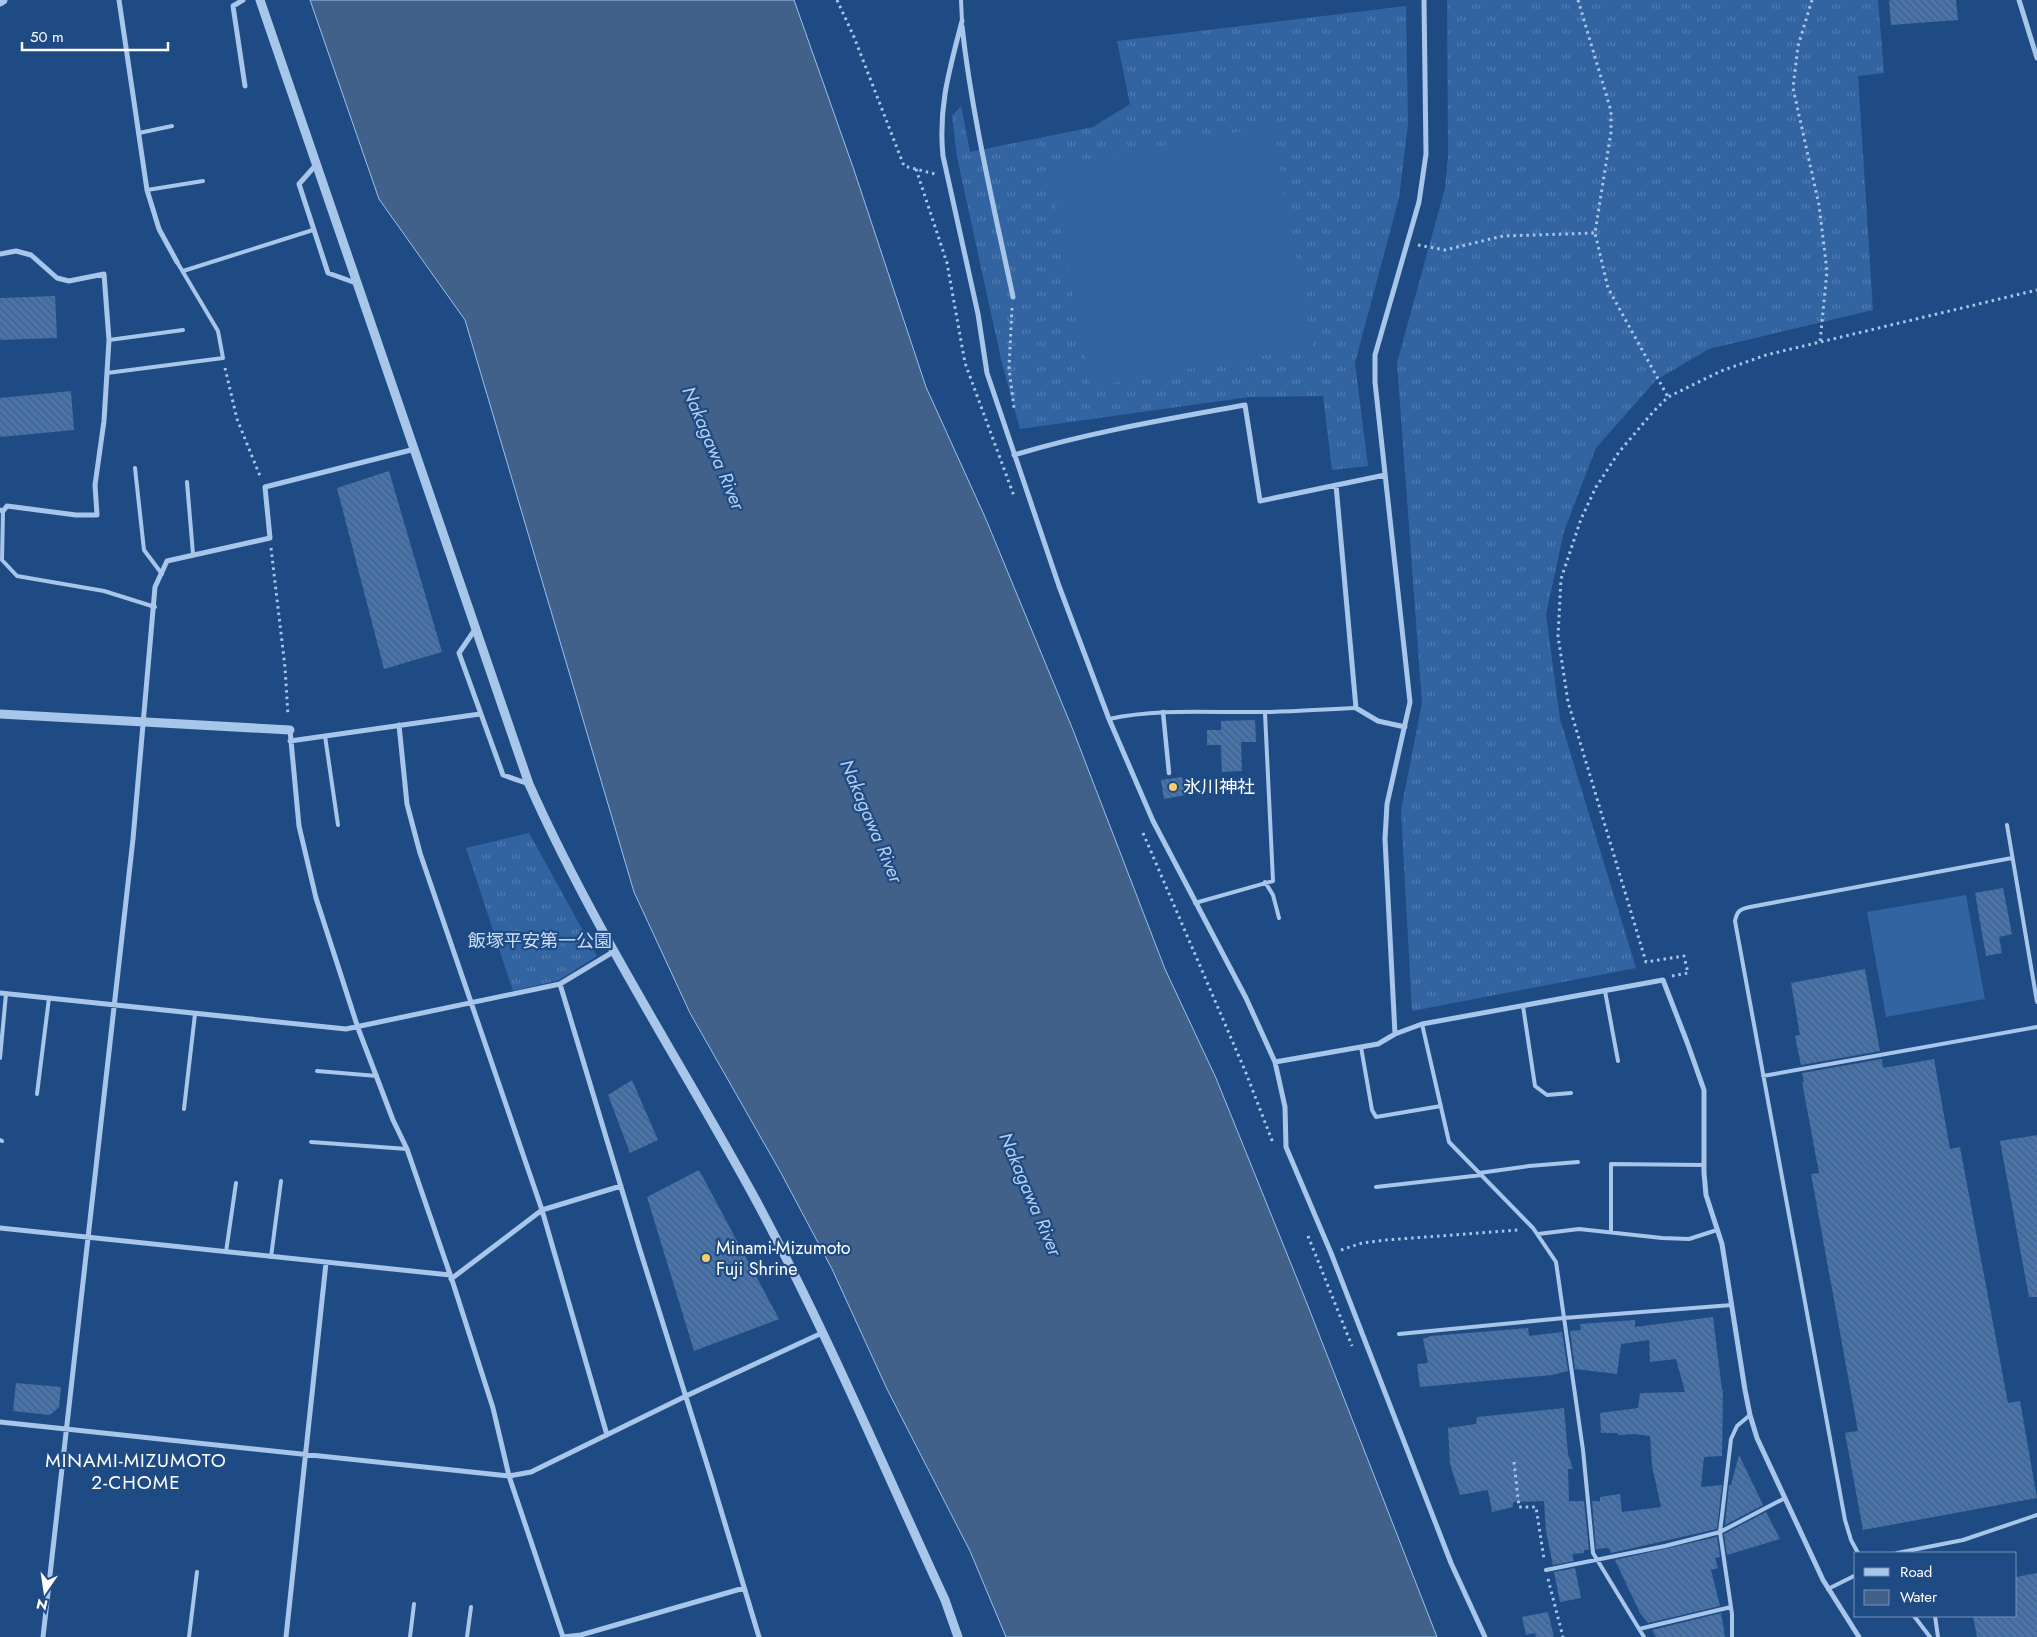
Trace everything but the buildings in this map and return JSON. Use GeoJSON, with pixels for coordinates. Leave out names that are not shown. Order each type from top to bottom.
{"type":"FeatureCollection","features":[{"type":"Feature","properties":{"kind":"street"},"geometry":{"type":"LineString","coordinates":[[120,0],[147,190],[159,228],[177,262]]}},
{"type":"Feature","properties":{"kind":"street"},"geometry":{"type":"LineString","coordinates":[[243,0],[234,6],[245,86]]}},
{"type":"Feature","properties":{"kind":"street"},"geometry":{"type":"LineString","coordinates":[[260,0],[315,166],[415,449],[529,784],[555,842],[613,952],[759,1206],[822,1333],[945,1600],[958,1637]]}},
{"type":"Feature","properties":{"kind":"street"},"geometry":{"type":"LineString","coordinates":[[1395,1034],[1384,839],[1387,804],[1410,702],[1374,382],[1375,355],[1419,202],[1426,154],[1424,0]]}},
{"type":"Feature","properties":{"kind":"street"},"geometry":{"type":"LineString","coordinates":[[2019,0],[2037,58]]}},
{"type":"Feature","properties":{"kind":"street"},"geometry":{"type":"LineString","coordinates":[[962,21],[944,91],[941,120],[943,156],[978,314],[987,373],[1059,586],[1109,719],[1153,821],[1194,903],[1246,998],[1275,1062],[1285,1107],[1286,1147],[1331,1253],[1448,1554],[1484,1637]]}},
{"type":"Feature","properties":{"kind":"street"},"geometry":{"type":"LineString","coordinates":[[962,21],[966,64],[1013,297]]}},
{"type":"Feature","properties":{"kind":"street"},"geometry":{"type":"LineString","coordinates":[[315,166],[299,184],[328,273],[357,283]]}},
{"type":"Feature","properties":{"kind":"street"},"geometry":{"type":"LineString","coordinates":[[0,254],[16,251],[31,255],[57,278],[69,280],[104,274],[109,340],[104,420],[95,485],[97,515],[76,515],[7,506],[1,510]]}},
{"type":"Feature","properties":{"kind":"street"},"geometry":{"type":"LineString","coordinates":[[1014,455],[1052,443],[1245,405],[1260,502],[1385,475]]}},
{"type":"Feature","properties":{"kind":"street"},"geometry":{"type":"LineString","coordinates":[[44,1637],[144,723],[156,587],[167,560],[270,538],[265,487],[415,449]]}},
{"type":"Feature","properties":{"kind":"street"},"geometry":{"type":"LineString","coordinates":[[1336,485],[1356,708],[1378,721],[1405,727]]}},
{"type":"Feature","properties":{"kind":"street"},"geometry":{"type":"LineString","coordinates":[[476,627],[460,653],[480,714],[503,775],[529,784]]}},
{"type":"Feature","properties":{"kind":"street"},"geometry":{"type":"LineString","coordinates":[[1163,712],[1169,773]]}},
{"type":"Feature","properties":{"kind":"street"},"geometry":{"type":"LineString","coordinates":[[0,714],[290,730],[299,826],[316,898],[358,1028],[393,1120],[407,1149],[451,1277],[493,1408],[509,1476],[563,1637],[581,1635],[744,1588]]}},
{"type":"Feature","properties":{"kind":"street"},"geometry":{"type":"LineString","coordinates":[[290,741],[480,714]]}},
{"type":"Feature","properties":{"kind":"street"},"geometry":{"type":"LineString","coordinates":[[399,725],[407,804],[420,853],[542,1210],[607,1435]]}},
{"type":"Feature","properties":{"kind":"street"},"geometry":{"type":"LineString","coordinates":[[0,993],[346,1029],[560,984],[613,952]]}},
{"type":"Feature","properties":{"kind":"street"},"geometry":{"type":"LineString","coordinates":[[1275,1062],[1378,1044],[1395,1034],[1422,1024],[1663,980],[1704,1090],[1706,1195],[1722,1244],[1750,1415],[1758,1438],[1822,1580],[1859,1637]]}},
{"type":"Feature","properties":{"kind":"street"},"geometry":{"type":"LineString","coordinates":[[560,984],[759,1637]]}},
{"type":"Feature","properties":{"kind":"street"},"geometry":{"type":"LineString","coordinates":[[0,1228],[451,1277],[542,1210],[621,1186]]}},
{"type":"Feature","properties":{"kind":"street"},"geometry":{"type":"LineString","coordinates":[[286,1637],[326,1263]]}},
{"type":"Feature","properties":{"kind":"street"},"geometry":{"type":"LineString","coordinates":[[0,1422],[509,1476],[531,1472],[686,1396],[822,1333]]}},
{"type":"Feature","properties":{"kind":"lane"},"geometry":{"type":"LineString","coordinates":[[961,0],[962,21]]}},
{"type":"Feature","properties":{"kind":"lane"},"geometry":{"type":"LineString","coordinates":[[139,133],[172,126]]}},
{"type":"Feature","properties":{"kind":"lane"},"geometry":{"type":"LineString","coordinates":[[147,190],[203,181]]}},
{"type":"Feature","properties":{"kind":"lane"},"geometry":{"type":"LineString","coordinates":[[183,271],[313,230]]}},
{"type":"Feature","properties":{"kind":"lane"},"geometry":{"type":"LineString","coordinates":[[107,373],[223,358],[218,331],[177,262]]}},
{"type":"Feature","properties":{"kind":"lane"},"geometry":{"type":"LineString","coordinates":[[109,340],[183,330]]}},
{"type":"Feature","properties":{"kind":"lane"},"geometry":{"type":"LineString","coordinates":[[136,468],[144,550],[162,574]]}},
{"type":"Feature","properties":{"kind":"lane"},"geometry":{"type":"LineString","coordinates":[[187,482],[193,554]]}},
{"type":"Feature","properties":{"kind":"lane"},"geometry":{"type":"LineString","coordinates":[[1,510],[2,560],[17,576],[104,591],[154,607]]}},
{"type":"Feature","properties":{"kind":"lane"},"geometry":{"type":"LineString","coordinates":[[1109,719],[1133,714],[1163,712],[1264,712],[1356,708]]}},
{"type":"Feature","properties":{"kind":"lane"},"geometry":{"type":"LineString","coordinates":[[1194,903],[1273,880],[1264,712]]}},
{"type":"Feature","properties":{"kind":"lane"},"geometry":{"type":"LineString","coordinates":[[325,735],[338,825]]}},
{"type":"Feature","properties":{"kind":"lane"},"geometry":{"type":"LineString","coordinates":[[2007,825],[2037,1002]]}},
{"type":"Feature","properties":{"kind":"lane"},"geometry":{"type":"LineString","coordinates":[[1857,1552],[1851,1540],[1845,1520],[1735,921],[1741,908],[2012,858]]}},
{"type":"Feature","properties":{"kind":"lane"},"geometry":{"type":"LineString","coordinates":[[1265,882],[1273,895],[1279,918]]}},
{"type":"Feature","properties":{"kind":"lane"},"geometry":{"type":"LineString","coordinates":[[1604,991],[1618,1061]]}},
{"type":"Feature","properties":{"kind":"lane"},"geometry":{"type":"LineString","coordinates":[[0,1058],[6,994]]}},
{"type":"Feature","properties":{"kind":"lane"},"geometry":{"type":"LineString","coordinates":[[37,1094],[49,998]]}},
{"type":"Feature","properties":{"kind":"lane"},"geometry":{"type":"LineString","coordinates":[[1523,1006],[1535,1086],[1547,1095],[1571,1093]]}},
{"type":"Feature","properties":{"kind":"lane"},"geometry":{"type":"LineString","coordinates":[[184,1109],[194,1014]]}},
{"type":"Feature","properties":{"kind":"lane"},"geometry":{"type":"LineString","coordinates":[[1422,1024],[1449,1142],[1533,1228],[1556,1262],[1582,1441],[1593,1553],[1644,1637]]}},
{"type":"Feature","properties":{"kind":"lane"},"geometry":{"type":"LineString","coordinates":[[1763,1076],[2037,1027]]}},
{"type":"Feature","properties":{"kind":"lane"},"geometry":{"type":"LineString","coordinates":[[1360,1047],[1372,1110],[1376,1117],[1441,1106]]}},
{"type":"Feature","properties":{"kind":"lane"},"geometry":{"type":"LineString","coordinates":[[317,1071],[377,1076]]}},
{"type":"Feature","properties":{"kind":"lane"},"geometry":{"type":"LineString","coordinates":[[311,1142],[407,1149]]}},
{"type":"Feature","properties":{"kind":"lane"},"geometry":{"type":"LineString","coordinates":[[1376,1187],[1528,1166],[1578,1162]]}},
{"type":"Feature","properties":{"kind":"lane"},"geometry":{"type":"LineString","coordinates":[[1611,1232],[1611,1164],[1704,1165]]}},
{"type":"Feature","properties":{"kind":"lane"},"geometry":{"type":"LineString","coordinates":[[271,1257],[281,1181]]}},
{"type":"Feature","properties":{"kind":"lane"},"geometry":{"type":"LineString","coordinates":[[226,1252],[236,1183]]}},
{"type":"Feature","properties":{"kind":"lane"},"geometry":{"type":"LineString","coordinates":[[1538,1234],[1579,1229],[1689,1239],[1716,1230]]}},
{"type":"Feature","properties":{"kind":"lane"},"geometry":{"type":"LineString","coordinates":[[1399,1334],[1564,1318],[1732,1305]]}},
{"type":"Feature","properties":{"kind":"lane"},"geometry":{"type":"LineString","coordinates":[[1732,1637],[1731,1607],[1720,1532],[1731,1439],[1737,1426],[1750,1415]]}},
{"type":"Feature","properties":{"kind":"lane"},"geometry":{"type":"LineString","coordinates":[[1546,1570],[1665,1546],[1720,1532],[1785,1498]]}},
{"type":"Feature","properties":{"kind":"lane"},"geometry":{"type":"LineString","coordinates":[[1902,1552],[1963,1540],[2037,1515]]}},
{"type":"Feature","properties":{"kind":"lane"},"geometry":{"type":"LineString","coordinates":[[1924,1548],[1925,1552]]}},
{"type":"Feature","properties":{"kind":"lane"},"geometry":{"type":"LineString","coordinates":[[189,1637],[197,1572]]}},
{"type":"Feature","properties":{"kind":"lane"},"geometry":{"type":"LineString","coordinates":[[1828,1589],[1854,1576]]}},
{"type":"Feature","properties":{"kind":"lane"},"geometry":{"type":"LineString","coordinates":[[410,1637],[414,1604]]}},
{"type":"Feature","properties":{"kind":"lane"},"geometry":{"type":"LineString","coordinates":[[467,1637],[471,1607]]}},
{"type":"Feature","properties":{"kind":"lane"},"geometry":{"type":"LineString","coordinates":[[1639,1629],[1731,1607]]}},
{"type":"Feature","properties":{"kind":"lane"},"geometry":{"type":"LineString","coordinates":[[1915,1617],[1930,1637]]}},
{"type":"Feature","properties":{"kind":"lane"},"geometry":{"type":"LineString","coordinates":[[1935,1617],[1938,1637]]}},
{"type":"Feature","properties":{"kind":"path"},"geometry":{"type":"LineString","coordinates":[[837,0],[854,37],[904,166],[948,177]]}},
{"type":"Feature","properties":{"kind":"path"},"geometry":{"type":"LineString","coordinates":[[1578,0],[1611,111],[1611,132],[1596,233],[1608,288],[1668,397]]}},
{"type":"Feature","properties":{"kind":"path"},"geometry":{"type":"LineString","coordinates":[[1812,0],[1798,46],[1793,88],[1819,205],[1827,271],[1820,342]]}},
{"type":"Feature","properties":{"kind":"path"},"geometry":{"type":"LineString","coordinates":[[916,169],[947,263],[965,363],[1015,500]]}},
{"type":"Feature","properties":{"kind":"path"},"geometry":{"type":"LineString","coordinates":[[1407,243],[1446,250],[1502,236],[1596,233]]}},
{"type":"Feature","properties":{"kind":"path"},"geometry":{"type":"LineString","coordinates":[[1663,980],[1688,973],[1684,956],[1646,962],[1568,702],[1558,636],[1560,579],[1581,519],[1596,487],[1619,452],[1668,397],[1721,370],[1820,342],[2037,290]]}},
{"type":"Feature","properties":{"kind":"path"},"geometry":{"type":"LineString","coordinates":[[1013,297],[1009,368],[1014,411]]}},
{"type":"Feature","properties":{"kind":"path"},"geometry":{"type":"LineString","coordinates":[[223,358],[237,419],[265,487]]}},
{"type":"Feature","properties":{"kind":"path"},"geometry":{"type":"LineString","coordinates":[[270,538],[276,607],[285,667],[290,730]]}},
{"type":"Feature","properties":{"kind":"path"},"geometry":{"type":"LineString","coordinates":[[1142,829],[1246,1073],[1274,1147]]}},
{"type":"Feature","properties":{"kind":"path"},"geometry":{"type":"LineString","coordinates":[[1305,1228],[1355,1354]]}},
{"type":"Feature","properties":{"kind":"path"},"geometry":{"type":"LineString","coordinates":[[1331,1253],[1362,1242],[1533,1228]]}},
{"type":"Feature","properties":{"kind":"path"},"geometry":{"type":"LineString","coordinates":[[1514,1462],[1519,1507],[1536,1507],[1546,1570],[1563,1637]]}},
{"type":"Feature","properties":{"kind":"green space"},"geometry":{"type":"Polygon","coordinates":[[[1447,0],[1878,0],[1884,73],[1858,76],[1873,310],[1709,349],[1656,380],[1596,448],[1564,531],[1546,614],[1560,719],[1636,968],[1412,1011],[1401,810],[1422,703],[1397,363],[1445,188],[1448,156],[1447,0]]]}},
{"type":"Feature","properties":{"kind":"green space"},"geometry":{"type":"Polygon","coordinates":[[[1406,6],[1408,124],[1399,198],[1355,363],[1368,466],[1332,470],[1323,396],[1249,397],[1020,429],[1001,359],[957,157],[952,116],[961,106],[970,152],[1093,127],[1130,104],[1117,41],[1406,6]]]}},
{"type":"Feature","properties":{"kind":"green space"},"geometry":{"type":"Polygon","coordinates":[[[1272,126],[1313,347],[1090,387],[1049,167],[1272,126]]]}},
{"type":"Feature","properties":{"kind":"green space","name":"飯塚平安第一公園"},"geometry":{"type":"Polygon","coordinates":[[[529,833],[597,956],[559,980],[513,991],[466,848],[529,833]]]}},
{"type":"Feature","properties":{"kind":"green space"},"geometry":{"type":"Polygon","coordinates":[[[1966,895],[1985,999],[1886,1017],[1867,912],[1966,895]]]}},
{"type":"Feature","properties":{"kind":"water","name":"Nakagawa River"},"geometry":{"type":"Polygon","coordinates":[[[310,0],[794,0],[854,170],[926,387],[985,517],[1073,730],[1165,969],[1216,1078],[1306,1301],[1437,1637],[1006,1637],[970,1551],[887,1389],[832,1269],[781,1173],[690,1013],[634,892],[465,320],[379,199],[310,0]]]}},
{"type":"Feature","properties":{"kind":"place","name":"氷川神社"},"geometry":{"type":"Point","coordinates":[1173,787]}},
{"type":"Feature","properties":{"kind":"place","name":"Minami-Mizumoto Fuji Shrine"},"geometry":{"type":"Point","coordinates":[706,1258]}},
{"type":"Feature","properties":{"kind":"district","name":"MINAMI-MIZUMOTO 2-CHOME"},"geometry":{"type":"Point","coordinates":[136,1471]}}]}
